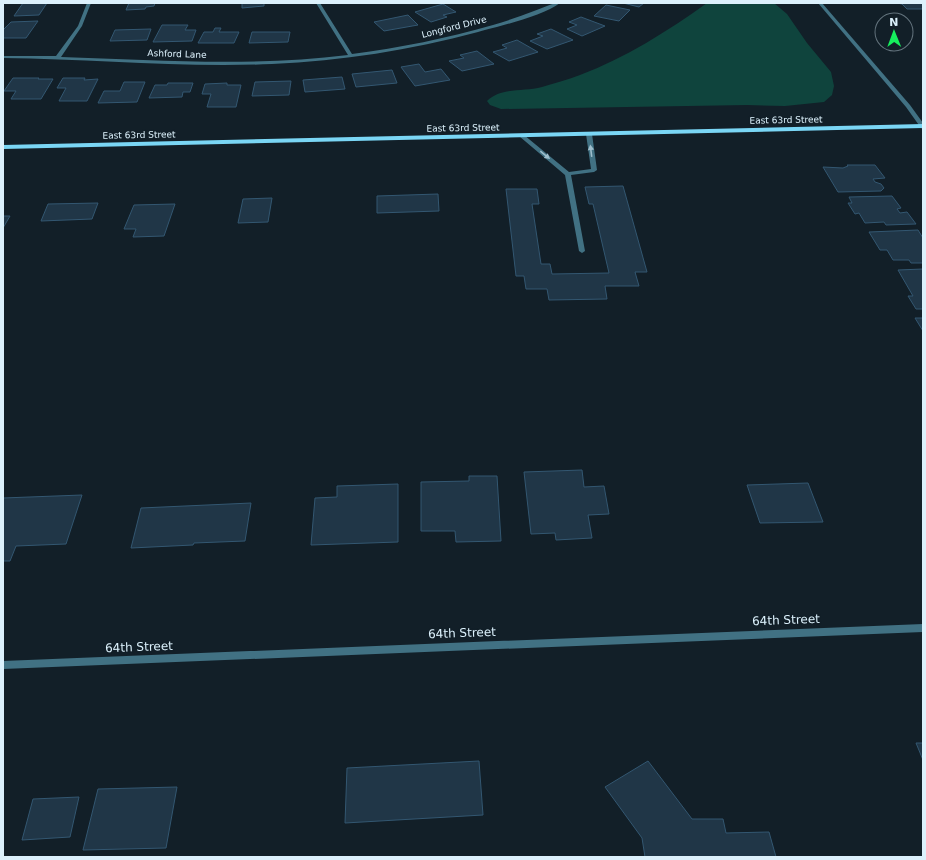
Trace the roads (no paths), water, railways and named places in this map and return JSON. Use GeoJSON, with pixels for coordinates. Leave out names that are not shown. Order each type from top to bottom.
{"type":"FeatureCollection","features":[{"type":"Feature","properties":{"kind":"main road","name":"East 63rd Street"},"geometry":{"type":"LineString","coordinates":[[3,148],[923,126]]}},
{"type":"Feature","properties":{"kind":"street"},"geometry":{"type":"LineString","coordinates":[[58,57],[80,26],[88,3]]}},
{"type":"Feature","properties":{"kind":"street"},"geometry":{"type":"LineString","coordinates":[[318,3],[351,56]]}},
{"type":"Feature","properties":{"kind":"street","name":"Longford Drive"},"geometry":{"type":"LineString","coordinates":[[351,56],[415,45],[460,35],[496,25],[558,3]]}},
{"type":"Feature","properties":{"kind":"street"},"geometry":{"type":"LineString","coordinates":[[820,3],[908,106],[923,126]]}},
{"type":"Feature","properties":{"kind":"street","name":"Ashford Lane"},"geometry":{"type":"LineString","coordinates":[[3,57],[58,57],[171,63],[234,63],[351,56]]}},
{"type":"Feature","properties":{"kind":"street"},"geometry":{"type":"LineString","coordinates":[[568,174],[594,170],[589,134]]}},
{"type":"Feature","properties":{"kind":"street"},"geometry":{"type":"LineString","coordinates":[[522,136],[568,174],[582,251]]}},
{"type":"Feature","properties":{"kind":"street","name":"64th Street"},"geometry":{"type":"LineString","coordinates":[[3,665],[923,628]]}}]}
